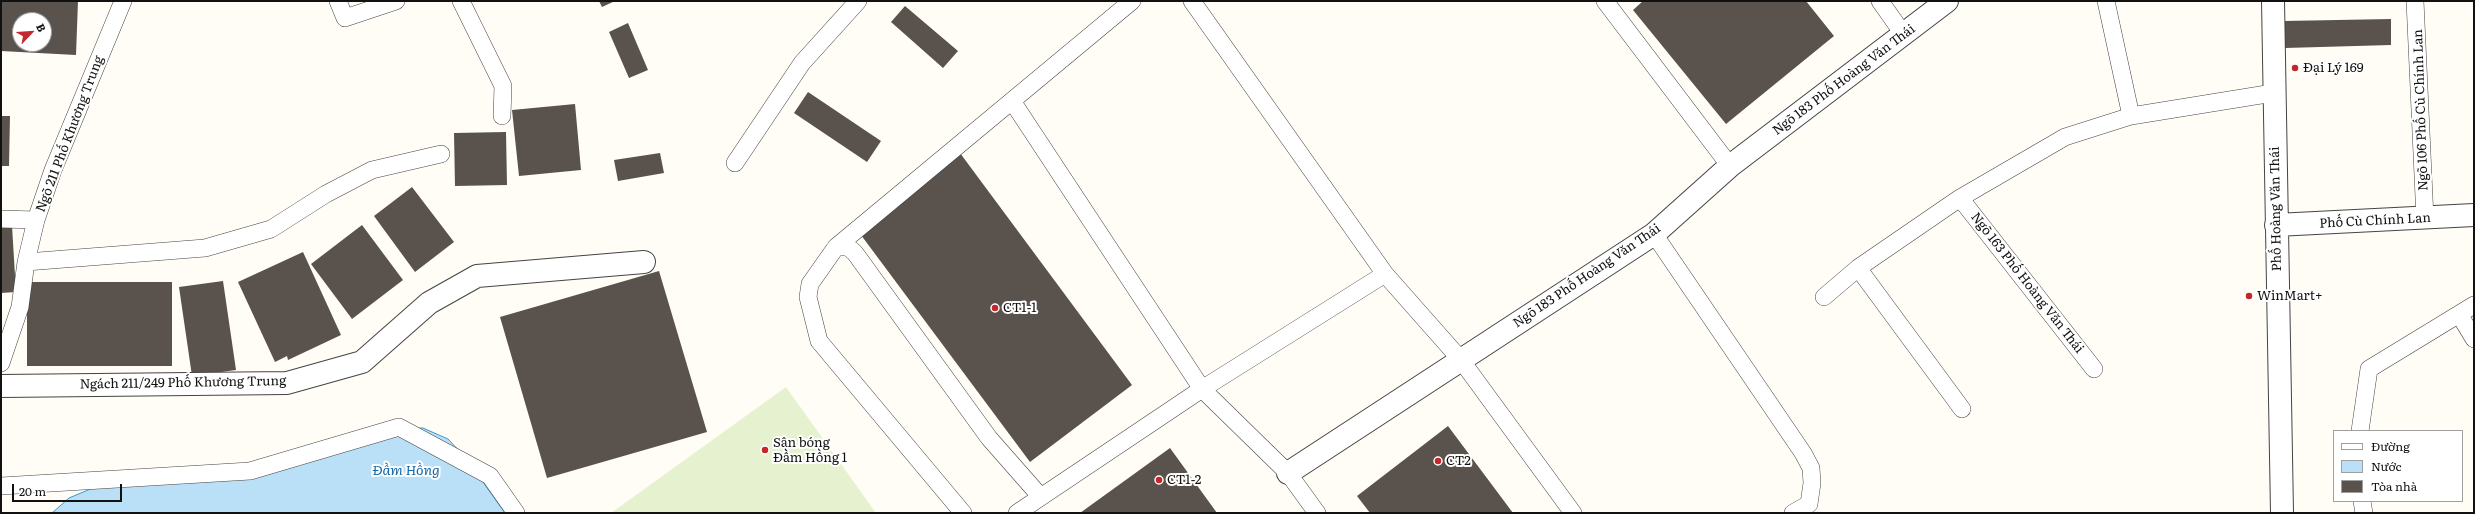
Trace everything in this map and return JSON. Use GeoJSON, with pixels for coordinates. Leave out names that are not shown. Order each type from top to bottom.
{"type":"FeatureCollection","features":[{"type":"Feature","properties":{"kind":"street","name":"Ngõ 183 Phố Hoàng Văn Thái"},"geometry":{"type":"LineString","coordinates":[[1288,473],[1654,234],[1730,166],[1947,1]]}},
{"type":"Feature","properties":{"kind":"street","name":"Phố Hoàng Văn Thái"},"geometry":{"type":"LineString","coordinates":[[2273,1],[2273,93],[2282,513]]}},
{"type":"Feature","properties":{"kind":"street","name":"Phố Cù Chính Lan"},"geometry":{"type":"LineString","coordinates":[[2276,225],[2424,219],[2474,215]]}},
{"type":"Feature","properties":{"kind":"street","name":"Ngách 211/249 Phố Khương Trung"},"geometry":{"type":"LineString","coordinates":[[1,386],[287,383],[362,362],[430,303],[477,276],[644,262]]}},
{"type":"Feature","properties":{"kind":"lane","name":"Ngõ 211 Phố Khương Trung"},"geometry":{"type":"LineString","coordinates":[[1,363],[20,307],[26,262],[36,220],[53,170],[123,1]]}},
{"type":"Feature","properties":{"kind":"lane"},"geometry":{"type":"LineString","coordinates":[[338,1],[345,18],[396,1]]}},
{"type":"Feature","properties":{"kind":"lane"},"geometry":{"type":"LineString","coordinates":[[462,1],[503,86],[502,116]]}},
{"type":"Feature","properties":{"kind":"lane"},"geometry":{"type":"LineString","coordinates":[[735,163],[802,63],[858,1]]}},
{"type":"Feature","properties":{"kind":"lane"},"geometry":{"type":"LineString","coordinates":[[963,513],[819,341],[808,297],[810,284],[836,247],[1132,1]]}},
{"type":"Feature","properties":{"kind":"lane"},"geometry":{"type":"LineString","coordinates":[[1192,1],[1385,274],[1461,360],[1573,513]]}},
{"type":"Feature","properties":{"kind":"lane"},"geometry":{"type":"LineString","coordinates":[[1605,1],[1730,166]]}},
{"type":"Feature","properties":{"kind":"lane"},"geometry":{"type":"LineString","coordinates":[[1880,1],[1904,35]]}},
{"type":"Feature","properties":{"kind":"lane"},"geometry":{"type":"LineString","coordinates":[[2106,1],[2131,116]]}},
{"type":"Feature","properties":{"kind":"lane","name":"Ngõ 106 Phố Cù Chính Lan"},"geometry":{"type":"LineString","coordinates":[[2416,1],[2424,219]]}},
{"type":"Feature","properties":{"kind":"lane"},"geometry":{"type":"LineString","coordinates":[[1824,297],[1858,268],[1960,198],[2064,137],[2131,116],[2273,93]]}},
{"type":"Feature","properties":{"kind":"lane"},"geometry":{"type":"LineString","coordinates":[[1012,102],[1202,389],[1288,473],[1317,513]]}},
{"type":"Feature","properties":{"kind":"lane"},"geometry":{"type":"LineString","coordinates":[[26,262],[205,248],[271,229],[326,194],[372,170],[441,154]]}},
{"type":"Feature","properties":{"kind":"lane","name":"Ngõ 163 Phố Hoàng Văn Thái"},"geometry":{"type":"LineString","coordinates":[[1960,198],[2094,369]]}},
{"type":"Feature","properties":{"kind":"lane"},"geometry":{"type":"LineString","coordinates":[[1,219],[36,220]]}},
{"type":"Feature","properties":{"kind":"lane"},"geometry":{"type":"LineString","coordinates":[[1654,234],[1803,453],[1811,468],[1812,483],[1809,504],[1793,513]]}},
{"type":"Feature","properties":{"kind":"lane"},"geometry":{"type":"LineString","coordinates":[[836,247],[848,247],[855,253],[989,438],[1040,496]]}},
{"type":"Feature","properties":{"kind":"lane"},"geometry":{"type":"LineString","coordinates":[[1858,268],[1962,409]]}},
{"type":"Feature","properties":{"kind":"lane"},"geometry":{"type":"LineString","coordinates":[[1017,513],[1040,496],[1202,389],[1385,274]]}},
{"type":"Feature","properties":{"kind":"lane"},"geometry":{"type":"LineString","coordinates":[[2360,430],[2369,370],[2474,305]]}},
{"type":"Feature","properties":{"kind":"lane"},"geometry":{"type":"LineString","coordinates":[[2460,314],[2474,339]]}},
{"type":"Feature","properties":{"kind":"lane"},"geometry":{"type":"LineString","coordinates":[[1,486],[250,471],[399,427],[490,476],[516,513]]}},
{"type":"Feature","properties":{"kind":"lane"},"geometry":{"type":"LineString","coordinates":[[2362,502],[2364,513]]}},
{"type":"Feature","properties":{"kind":"green space","name":"Sân bóng Đầm Hồng 1"},"geometry":{"type":"Polygon","coordinates":[[[786,387],[876,513],[611,513],[786,387]]]}},
{"type":"Feature","properties":{"kind":"water","name":"Đầm Hồng"},"geometry":{"type":"Polygon","coordinates":[[[395,428],[423,428],[448,439],[465,457],[505,513],[52,513],[69,498],[107,482],[302,463],[395,428]]]}},
{"type":"Feature","properties":{"kind":"building"},"geometry":{"type":"Polygon","coordinates":[[[1,1],[78,1],[76,55],[20,52],[52,52],[52,12],[12,12],[12,52],[1,51],[1,1]]]}},
{"type":"Feature","properties":{"kind":"building"},"geometry":{"type":"Polygon","coordinates":[[[599,1],[615,1],[602,7],[599,1]]]}},
{"type":"Feature","properties":{"kind":"building"},"geometry":{"type":"Polygon","coordinates":[[[1643,1],[1806,1],[1834,36],[1726,124],[1633,10],[1643,1]]]}},
{"type":"Feature","properties":{"kind":"building"},"geometry":{"type":"Polygon","coordinates":[[[905,6],[958,51],[943,68],[891,22],[905,6]]]}},
{"type":"Feature","properties":{"kind":"building"},"geometry":{"type":"Polygon","coordinates":[[[2391,19],[2391,45],[2285,48],[2284,21],[2391,19]]]}},
{"type":"Feature","properties":{"kind":"building"},"geometry":{"type":"Polygon","coordinates":[[[628,23],[648,70],[629,78],[609,32],[628,23]]]}},
{"type":"Feature","properties":{"kind":"building"},"geometry":{"type":"Polygon","coordinates":[[[808,92],[881,141],[867,162],[794,113],[808,92]]]}},
{"type":"Feature","properties":{"kind":"building"},"geometry":{"type":"Polygon","coordinates":[[[575,104],[581,170],[519,176],[512,110],[575,104]]]}},
{"type":"Feature","properties":{"kind":"building"},"geometry":{"type":"Polygon","coordinates":[[[1,116],[10,116],[9,166],[1,166],[1,116]]]}},
{"type":"Feature","properties":{"kind":"building"},"geometry":{"type":"Polygon","coordinates":[[[506,132],[507,185],[455,186],[454,133],[506,132]]]}},
{"type":"Feature","properties":{"kind":"building"},"geometry":{"type":"Polygon","coordinates":[[[660,153],[664,173],[618,181],[614,160],[660,153]]]}},
{"type":"Feature","properties":{"kind":"building","name":"CT1-1"},"geometry":{"type":"Polygon","coordinates":[[[960,153],[1132,385],[1030,462],[858,231],[960,153]]]}},
{"type":"Feature","properties":{"kind":"building"},"geometry":{"type":"Polygon","coordinates":[[[412,187],[454,242],[415,272],[374,216],[412,187]]]}},
{"type":"Feature","properties":{"kind":"building"},"geometry":{"type":"Polygon","coordinates":[[[362,225],[403,280],[352,319],[311,264],[362,225]]]}},
{"type":"Feature","properties":{"kind":"building"},"geometry":{"type":"Polygon","coordinates":[[[12,226],[16,292],[1,293],[1,227],[12,226]]]}},
{"type":"Feature","properties":{"kind":"building"},"geometry":{"type":"Polygon","coordinates":[[[303,252],[341,335],[288,360],[287,356],[275,362],[238,282],[303,252]]]}},
{"type":"Feature","properties":{"kind":"building"},"geometry":{"type":"Polygon","coordinates":[[[659,271],[707,432],[547,478],[500,317],[659,271]]]}},
{"type":"Feature","properties":{"kind":"building"},"geometry":{"type":"Polygon","coordinates":[[[223,281],[236,370],[192,376],[179,287],[223,281]]]}},
{"type":"Feature","properties":{"kind":"building"},"geometry":{"type":"Polygon","coordinates":[[[27,282],[172,282],[172,366],[27,366],[27,282]]]}},
{"type":"Feature","properties":{"kind":"building","name":"CT2"},"geometry":{"type":"Polygon","coordinates":[[[1448,426],[1513,513],[1370,513],[1357,496],[1448,426]]]}},
{"type":"Feature","properties":{"kind":"building","name":"CT1-2"},"geometry":{"type":"Polygon","coordinates":[[[1170,448],[1217,513],[1080,513],[1170,448]]]}},
{"type":"Feature","properties":{"kind":"place","name":"Đại Lý 169"},"geometry":{"type":"Point","coordinates":[2295,68]}},
{"type":"Feature","properties":{"kind":"place","name":"WinMart+"},"geometry":{"type":"Point","coordinates":[2249,296]}},
{"type":"Feature","properties":{"kind":"place","name":"CT1-1"},"geometry":{"type":"Point","coordinates":[995,308]}},
{"type":"Feature","properties":{"kind":"place","name":"Sân bóng Đầm Hồng 1"},"geometry":{"type":"Point","coordinates":[765,450]}},
{"type":"Feature","properties":{"kind":"place","name":"CT2"},"geometry":{"type":"Point","coordinates":[1438,461]}},
{"type":"Feature","properties":{"kind":"place","name":"CT1-2"},"geometry":{"type":"Point","coordinates":[1159,480]}}]}
